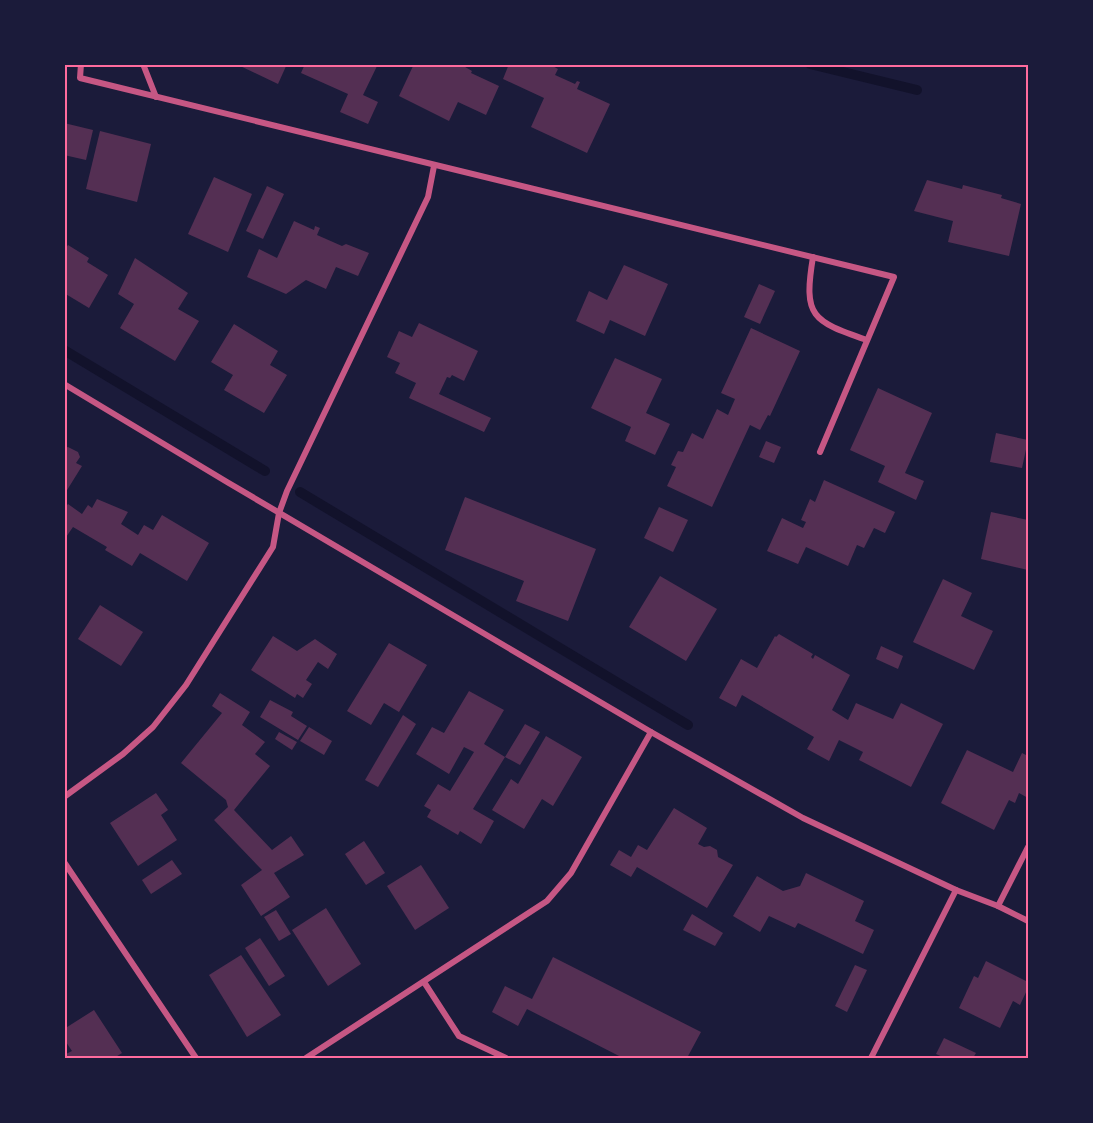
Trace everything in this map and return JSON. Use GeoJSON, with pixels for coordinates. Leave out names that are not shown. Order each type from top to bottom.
{"type":"FeatureCollection","features":[{"type":"Feature","properties":{"kind":"street"},"geometry":{"type":"LineString","coordinates":[[81,64],[80,78],[894,277],[820,452]]}},
{"type":"Feature","properties":{"kind":"street"},"geometry":{"type":"LineString","coordinates":[[143,64],[156,97]]}},
{"type":"Feature","properties":{"kind":"street"},"geometry":{"type":"LineString","coordinates":[[64,797],[123,754],[153,727],[186,685],[273,547],[279,513],[428,197],[434,166]]}},
{"type":"Feature","properties":{"kind":"street"},"geometry":{"type":"LineString","coordinates":[[813,257],[809,299],[814,313],[829,327],[867,340]]}},
{"type":"Feature","properties":{"kind":"street"},"geometry":{"type":"LineString","coordinates":[[64,384],[651,732],[803,818],[956,890],[1029,921]]}},
{"type":"Feature","properties":{"kind":"street"},"geometry":{"type":"LineString","coordinates":[[306,1059],[547,901],[571,873],[651,732]]}},
{"type":"Feature","properties":{"kind":"street"},"geometry":{"type":"LineString","coordinates":[[998,906],[1029,847]]}},
{"type":"Feature","properties":{"kind":"street"},"geometry":{"type":"LineString","coordinates":[[64,862],[196,1059]]}},
{"type":"Feature","properties":{"kind":"street"},"geometry":{"type":"LineString","coordinates":[[871,1059],[956,890]]}},
{"type":"Feature","properties":{"kind":"street"},"geometry":{"type":"LineString","coordinates":[[424,982],[459,1036],[506,1059]]}},
{"type":"Feature","properties":{"kind":"building"},"geometry":{"type":"Polygon","coordinates":[[[236,64],[287,64],[278,84],[236,64]]]}},
{"type":"Feature","properties":{"kind":"building"},"geometry":{"type":"Polygon","coordinates":[[[305,64],[378,64],[363,95],[378,102],[368,124],[340,112],[348,94],[301,73],[305,64]]]}},
{"type":"Feature","properties":{"kind":"building"},"geometry":{"type":"Polygon","coordinates":[[[414,64],[460,64],[472,71],[471,73],[499,86],[486,115],[458,102],[449,121],[399,96],[414,64]]]}},
{"type":"Feature","properties":{"kind":"building"},"geometry":{"type":"Polygon","coordinates":[[[509,64],[549,64],[558,69],[555,75],[575,84],[577,81],[580,82],[577,89],[610,104],[587,153],[531,127],[544,98],[503,79],[509,64]]]}},
{"type":"Feature","properties":{"kind":"building"},"geometry":{"type":"Polygon","coordinates":[[[64,123],[93,130],[86,160],[64,155],[64,123]]]}},
{"type":"Feature","properties":{"kind":"building"},"geometry":{"type":"Polygon","coordinates":[[[100,131],[151,144],[137,202],[86,189],[100,131]]]}},
{"type":"Feature","properties":{"kind":"building"},"geometry":{"type":"Polygon","coordinates":[[[214,177],[252,194],[228,252],[188,234],[214,177]]]}},
{"type":"Feature","properties":{"kind":"building"},"geometry":{"type":"Polygon","coordinates":[[[927,180],[962,189],[963,185],[1002,195],[1001,198],[1021,204],[1009,256],[948,242],[953,221],[914,211],[927,180]]]}},
{"type":"Feature","properties":{"kind":"building"},"geometry":{"type":"Polygon","coordinates":[[[267,186],[284,194],[263,239],[246,231],[267,186]]]}},
{"type":"Feature","properties":{"kind":"building"},"geometry":{"type":"Polygon","coordinates":[[[294,221],[314,230],[315,226],[320,228],[317,235],[342,246],[346,244],[369,253],[358,276],[336,267],[326,289],[306,280],[286,294],[247,277],[259,249],[277,258],[294,221]]]}},
{"type":"Feature","properties":{"kind":"building"},"geometry":{"type":"Polygon","coordinates":[[[68,245],[89,258],[87,262],[108,275],[89,308],[64,293],[64,251],[68,245]]]}},
{"type":"Feature","properties":{"kind":"building"},"geometry":{"type":"Polygon","coordinates":[[[135,258],[188,293],[178,309],[199,321],[175,361],[120,328],[134,304],[118,294],[135,258]]]}},
{"type":"Feature","properties":{"kind":"building"},"geometry":{"type":"Polygon","coordinates":[[[624,265],[668,284],[645,336],[610,320],[604,334],[576,321],[589,291],[607,300],[624,265]]]}},
{"type":"Feature","properties":{"kind":"building"},"geometry":{"type":"Polygon","coordinates":[[[759,284],[775,291],[760,324],[744,317],[759,284]]]}},
{"type":"Feature","properties":{"kind":"building"},"geometry":{"type":"Polygon","coordinates":[[[419,323],[478,351],[464,381],[452,375],[450,378],[447,377],[439,394],[491,418],[484,432],[409,398],[416,383],[395,373],[400,363],[387,357],[399,331],[412,337],[419,323]]]}},
{"type":"Feature","properties":{"kind":"building"},"geometry":{"type":"Polygon","coordinates":[[[234,324],[278,351],[270,365],[287,375],[264,413],[224,390],[233,375],[211,362],[234,324]]]}},
{"type":"Feature","properties":{"kind":"building"},"geometry":{"type":"Polygon","coordinates":[[[751,328],[800,351],[770,416],[768,415],[760,430],[750,425],[712,507],[667,486],[676,467],[671,465],[678,451],[683,452],[692,433],[703,439],[717,409],[728,415],[735,399],[721,393],[751,328]]]}},
{"type":"Feature","properties":{"kind":"building"},"geometry":{"type":"Polygon","coordinates":[[[615,358],[662,379],[646,413],[670,424],[655,455],[625,441],[631,427],[591,408],[615,358]]]}},
{"type":"Feature","properties":{"kind":"building"},"geometry":{"type":"Polygon","coordinates":[[[878,388],[932,413],[905,473],[924,481],[916,500],[878,482],[885,466],[850,450],[878,388]]]}},
{"type":"Feature","properties":{"kind":"building"},"geometry":{"type":"Polygon","coordinates":[[[996,433],[1028,440],[1022,468],[990,462],[996,433]]]}},
{"type":"Feature","properties":{"kind":"building"},"geometry":{"type":"Polygon","coordinates":[[[766,441],[781,447],[774,463],[759,457],[766,441]]]}},
{"type":"Feature","properties":{"kind":"building"},"geometry":{"type":"Polygon","coordinates":[[[68,447],[78,452],[80,457],[76,463],[82,466],[64,495],[64,448],[68,447]]]}},
{"type":"Feature","properties":{"kind":"building"},"geometry":{"type":"Polygon","coordinates":[[[824,480],[895,512],[885,533],[874,528],[864,548],[857,545],[848,566],[806,547],[798,564],[767,551],[782,518],[803,528],[806,522],[801,520],[810,499],[815,502],[824,480]]]}},
{"type":"Feature","properties":{"kind":"building"},"geometry":{"type":"Polygon","coordinates":[[[465,497],[596,549],[568,621],[516,601],[524,581],[445,550],[465,497]]]}},
{"type":"Feature","properties":{"kind":"building"},"geometry":{"type":"Polygon","coordinates":[[[97,499],[128,512],[121,524],[138,535],[144,525],[153,530],[162,515],[209,543],[187,581],[140,553],[132,566],[105,550],[107,547],[73,527],[64,540],[64,509],[68,504],[82,514],[88,505],[92,508],[97,499]]]}},
{"type":"Feature","properties":{"kind":"building"},"geometry":{"type":"Polygon","coordinates":[[[659,507],[688,520],[673,552],[644,538],[659,507]]]}},
{"type":"Feature","properties":{"kind":"building"},"geometry":{"type":"Polygon","coordinates":[[[991,512],[1028,520],[1028,570],[981,559],[991,512]]]}},
{"type":"Feature","properties":{"kind":"building"},"geometry":{"type":"Polygon","coordinates":[[[660,576],[717,609],[686,661],[629,627],[660,576]]]}},
{"type":"Feature","properties":{"kind":"building"},"geometry":{"type":"Polygon","coordinates":[[[943,579],[972,593],[961,616],[993,631],[974,670],[913,642],[943,579]]]}},
{"type":"Feature","properties":{"kind":"building"},"geometry":{"type":"Polygon","coordinates":[[[100,605],[143,632],[121,666],[78,639],[100,605]]]}},
{"type":"Feature","properties":{"kind":"building"},"geometry":{"type":"Polygon","coordinates":[[[779,634],[813,654],[811,657],[813,659],[815,655],[850,675],[832,710],[848,720],[856,703],[893,719],[901,703],[943,724],[911,787],[859,760],[863,752],[839,740],[829,761],[807,749],[814,737],[742,695],[736,707],[719,698],[741,659],[757,668],[775,636],[779,634]]]}},
{"type":"Feature","properties":{"kind":"building"},"geometry":{"type":"Polygon","coordinates":[[[273,636],[297,651],[315,639],[337,654],[328,669],[318,662],[306,680],[312,684],[303,698],[297,694],[295,698],[251,670],[273,636]]]}},
{"type":"Feature","properties":{"kind":"building"},"geometry":{"type":"Polygon","coordinates":[[[389,643],[427,665],[399,712],[384,703],[371,725],[347,711],[389,643]]]}},
{"type":"Feature","properties":{"kind":"building"},"geometry":{"type":"Polygon","coordinates":[[[881,646],[903,656],[898,669],[876,659],[881,646]]]}},
{"type":"Feature","properties":{"kind":"building"},"geometry":{"type":"Polygon","coordinates":[[[469,691],[504,710],[484,744],[505,757],[473,809],[494,821],[481,844],[460,831],[458,835],[427,817],[431,810],[424,806],[438,784],[450,791],[474,752],[464,747],[449,774],[416,754],[432,727],[444,733],[469,691]]]}},
{"type":"Feature","properties":{"kind":"building"},"geometry":{"type":"Polygon","coordinates":[[[220,693],[250,712],[242,725],[265,742],[255,754],[270,766],[234,810],[272,850],[291,836],[304,855],[274,873],[290,897],[261,916],[241,885],[262,870],[214,820],[228,807],[226,800],[181,763],[222,713],[212,706],[220,693]]]}},
{"type":"Feature","properties":{"kind":"building"},"geometry":{"type":"Polygon","coordinates":[[[270,700],[293,712],[291,716],[307,726],[298,740],[260,717],[270,700]]]}},
{"type":"Feature","properties":{"kind":"building"},"geometry":{"type":"Polygon","coordinates":[[[403,715],[416,724],[378,787],[365,780],[403,715]]]}},
{"type":"Feature","properties":{"kind":"building"},"geometry":{"type":"Polygon","coordinates":[[[525,724],[540,732],[520,765],[505,757],[525,724]]]}},
{"type":"Feature","properties":{"kind":"building"},"geometry":{"type":"Polygon","coordinates":[[[309,727],[332,741],[324,755],[300,741],[309,727]]]}},
{"type":"Feature","properties":{"kind":"building"},"geometry":{"type":"Polygon","coordinates":[[[279,732],[297,742],[292,750],[275,739],[279,732]]]}},
{"type":"Feature","properties":{"kind":"building"},"geometry":{"type":"Polygon","coordinates":[[[546,736],[582,757],[553,806],[542,799],[524,829],[492,810],[511,779],[518,784],[546,736]]]}},
{"type":"Feature","properties":{"kind":"building"},"geometry":{"type":"Polygon","coordinates":[[[967,750],[1013,772],[1022,753],[1028,756],[1028,798],[1019,793],[1015,803],[1009,800],[994,830],[941,803],[967,750]]]}},
{"type":"Feature","properties":{"kind":"building"},"geometry":{"type":"Polygon","coordinates":[[[156,793],[168,810],[161,815],[177,840],[138,866],[110,823],[156,793]]]}},
{"type":"Feature","properties":{"kind":"building"},"geometry":{"type":"Polygon","coordinates":[[[674,808],[707,828],[698,844],[717,850],[718,857],[733,865],[707,908],[637,867],[631,877],[610,865],[619,850],[631,857],[638,845],[647,850],[674,808]]]}},
{"type":"Feature","properties":{"kind":"building"},"geometry":{"type":"Polygon","coordinates":[[[364,841],[385,873],[366,885],[345,854],[364,841]]]}},
{"type":"Feature","properties":{"kind":"building"},"geometry":{"type":"Polygon","coordinates":[[[172,860],[182,874],[151,894],[142,880],[172,860]]]}},
{"type":"Feature","properties":{"kind":"building"},"geometry":{"type":"Polygon","coordinates":[[[421,865],[449,908],[415,930],[387,886],[421,865]]]}},
{"type":"Feature","properties":{"kind":"building"},"geometry":{"type":"Polygon","coordinates":[[[806,873],[864,901],[855,921],[874,930],[863,954],[798,923],[795,928],[769,916],[760,932],[733,916],[757,876],[783,891],[800,886],[806,873]]]}},
{"type":"Feature","properties":{"kind":"building"},"geometry":{"type":"Polygon","coordinates":[[[326,908],[361,964],[328,986],[292,930],[326,908]]]}},
{"type":"Feature","properties":{"kind":"building"},"geometry":{"type":"Polygon","coordinates":[[[276,910],[291,934],[279,941],[264,917],[276,910]]]}},
{"type":"Feature","properties":{"kind":"building"},"geometry":{"type":"Polygon","coordinates":[[[692,914],[723,933],[715,946],[683,930],[692,914]]]}},
{"type":"Feature","properties":{"kind":"building"},"geometry":{"type":"Polygon","coordinates":[[[260,938],[285,976],[269,986],[245,948],[260,938]]]}},
{"type":"Feature","properties":{"kind":"building"},"geometry":{"type":"Polygon","coordinates":[[[241,955],[281,1015],[247,1037],[209,975],[241,955]]]}},
{"type":"Feature","properties":{"kind":"building"},"geometry":{"type":"Polygon","coordinates":[[[553,957],[701,1032],[687,1058],[623,1058],[527,1009],[518,1026],[492,1012],[505,986],[532,999],[553,957]]]}},
{"type":"Feature","properties":{"kind":"building"},"geometry":{"type":"Polygon","coordinates":[[[986,961],[1028,982],[1028,988],[1020,1005],[1013,1001],[1000,1028],[959,1008],[974,976],[978,978],[986,961]]]}},
{"type":"Feature","properties":{"kind":"building"},"geometry":{"type":"Polygon","coordinates":[[[855,965],[867,970],[847,1012],[835,1006],[855,965]]]}},
{"type":"Feature","properties":{"kind":"building"},"geometry":{"type":"Polygon","coordinates":[[[94,1010],[122,1053],[114,1058],[64,1058],[64,1055],[72,1051],[64,1039],[64,1029],[94,1010]]]}},
{"type":"Feature","properties":{"kind":"building"},"geometry":{"type":"Polygon","coordinates":[[[944,1038],[976,1053],[973,1058],[945,1058],[936,1054],[944,1038]]]}},
{"type":"Feature","properties":{"kind":"waterway"},"geometry":{"type":"LineString","coordinates":[[810,64],[917,90]]}},
{"type":"Feature","properties":{"kind":"waterway"},"geometry":{"type":"LineString","coordinates":[[64,350],[265,471]]}},
{"type":"Feature","properties":{"kind":"waterway"},"geometry":{"type":"LineString","coordinates":[[300,492],[688,725]]}}]}
